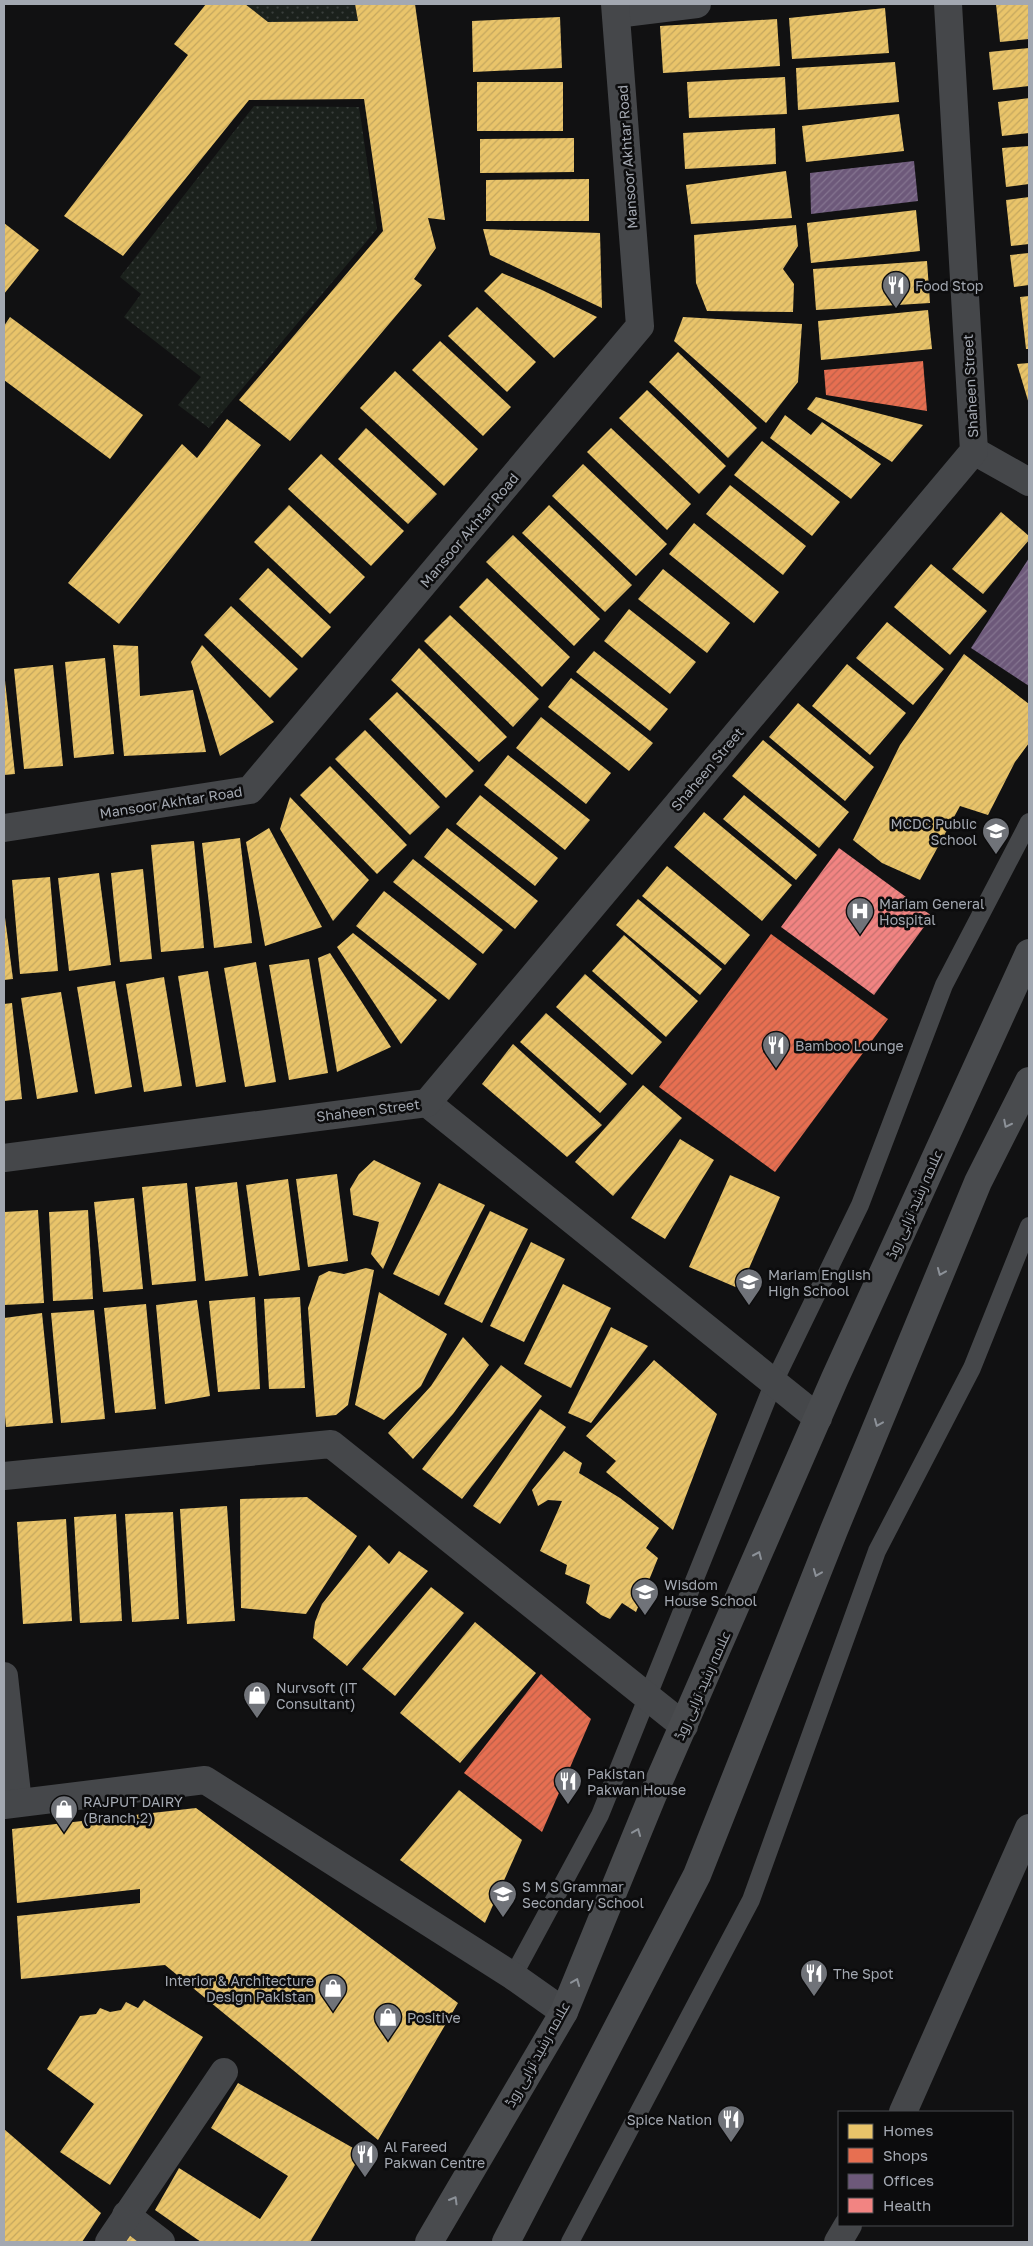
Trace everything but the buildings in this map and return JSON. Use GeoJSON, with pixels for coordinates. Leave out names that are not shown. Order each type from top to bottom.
{"type":"FeatureCollection","features":[{"type":"Feature","properties":{"kind":"main road","name":"علامہ رشید ترابی روڈ"},"geometry":{"type":"LineString","coordinates":[[429,2242],[564,2012],[652,1796],[818,1418],[1029,953]]}},
{"type":"Feature","properties":{"kind":"main road"},"geometry":{"type":"LineString","coordinates":[[506,2242],[697,1875],[838,1520],[978,1182],[1029,1081]]}},
{"type":"Feature","properties":{"kind":"street"},"geometry":{"type":"LineString","coordinates":[[616,9],[697,4]]}},
{"type":"Feature","properties":{"kind":"street","name":"Shaheen Street"},"geometry":{"type":"LineString","coordinates":[[4,1158],[427,1103],[974,450],[948,4]]}},
{"type":"Feature","properties":{"kind":"street","name":"Mansoor Akhtar Road"},"geometry":{"type":"LineString","coordinates":[[4,828],[250,790],[640,326],[616,9]]}},
{"type":"Feature","properties":{"kind":"street"},"geometry":{"type":"LineString","coordinates":[[974,450],[1029,482]]}},
{"type":"Feature","properties":{"kind":"street"},"geometry":{"type":"LineString","coordinates":[[427,1103],[818,1418]]}},
{"type":"Feature","properties":{"kind":"street"},"geometry":{"type":"LineString","coordinates":[[4,1476],[331,1444],[684,1726]]}},
{"type":"Feature","properties":{"kind":"street"},"geometry":{"type":"LineString","coordinates":[[4,1676],[11,1804],[205,1780],[513,1976],[564,2012]]}},
{"type":"Feature","properties":{"kind":"street"},"geometry":{"type":"LineString","coordinates":[[903,2111],[1029,1828]]}},
{"type":"Feature","properties":{"kind":"street"},"geometry":{"type":"LineString","coordinates":[[109,2242],[224,2072]]}},
{"type":"Feature","properties":{"kind":"street"},"geometry":{"type":"LineString","coordinates":[[126,2215],[161,2242]]}},
{"type":"Feature","properties":{"kind":"street"},"geometry":{"type":"LineString","coordinates":[[838,2242],[847,2226]]}},
{"type":"Feature","properties":{"kind":"lane"},"geometry":{"type":"LineString","coordinates":[[513,1976],[600,1815],[774,1382],[860,1205],[944,986],[1029,822]]}},
{"type":"Feature","properties":{"kind":"lane"},"geometry":{"type":"LineString","coordinates":[[570,2242],[750,1900],[877,1551],[972,1368],[1029,1226]]}},
{"type":"Feature","properties":{"kind":"shaded area"},"geometry":{"type":"Polygon","coordinates":[[[245,4],[355,4],[358,21],[268,22],[245,4]]]}},
{"type":"Feature","properties":{"kind":"shaded area"},"geometry":{"type":"Polygon","coordinates":[[[254,106],[359,107],[377,229],[209,428],[178,405],[201,377],[124,317],[141,294],[120,277],[254,106]]]}},
{"type":"Feature","properties":{"kind":"place","name":"Food Stop"},"geometry":{"type":"Point","coordinates":[896,309]}},
{"type":"Feature","properties":{"kind":"place","name":"MCDC Public School"},"geometry":{"type":"Point","coordinates":[996,855]}},
{"type":"Feature","properties":{"kind":"place","name":"Mariam General Hospital"},"geometry":{"type":"Point","coordinates":[860,935]}},
{"type":"Feature","properties":{"kind":"place","name":"Bamboo Lounge"},"geometry":{"type":"Point","coordinates":[776,1069]}},
{"type":"Feature","properties":{"kind":"place","name":"Mariam English High School"},"geometry":{"type":"Point","coordinates":[749,1306]}},
{"type":"Feature","properties":{"kind":"place","name":"Wisdom House School"},"geometry":{"type":"Point","coordinates":[645,1616]}},
{"type":"Feature","properties":{"kind":"place","name":"Nurvsoft (IT Consultant)"},"geometry":{"type":"Point","coordinates":[257,1719]}},
{"type":"Feature","properties":{"kind":"place","name":"Pakistan Pakwan House"},"geometry":{"type":"Point","coordinates":[568,1805]}},
{"type":"Feature","properties":{"kind":"place","name":"RAJPUT DAIRY (Branch,2)"},"geometry":{"type":"Point","coordinates":[64,1833]}},
{"type":"Feature","properties":{"kind":"place","name":"S M S Grammar Secondary School"},"geometry":{"type":"Point","coordinates":[503,1918]}},
{"type":"Feature","properties":{"kind":"place","name":"The Spot"},"geometry":{"type":"Point","coordinates":[814,1997]}},
{"type":"Feature","properties":{"kind":"place","name":"Interior & Architecture Design Pakistan"},"geometry":{"type":"Point","coordinates":[333,2012]}},
{"type":"Feature","properties":{"kind":"place","name":"Positive"},"geometry":{"type":"Point","coordinates":[388,2041]}},
{"type":"Feature","properties":{"kind":"place","name":"Spice Nation"},"geometry":{"type":"Point","coordinates":[731,2143]}},
{"type":"Feature","properties":{"kind":"place","name":"Al Fareed Pakwan Centre"},"geometry":{"type":"Point","coordinates":[365,2178]}}]}
